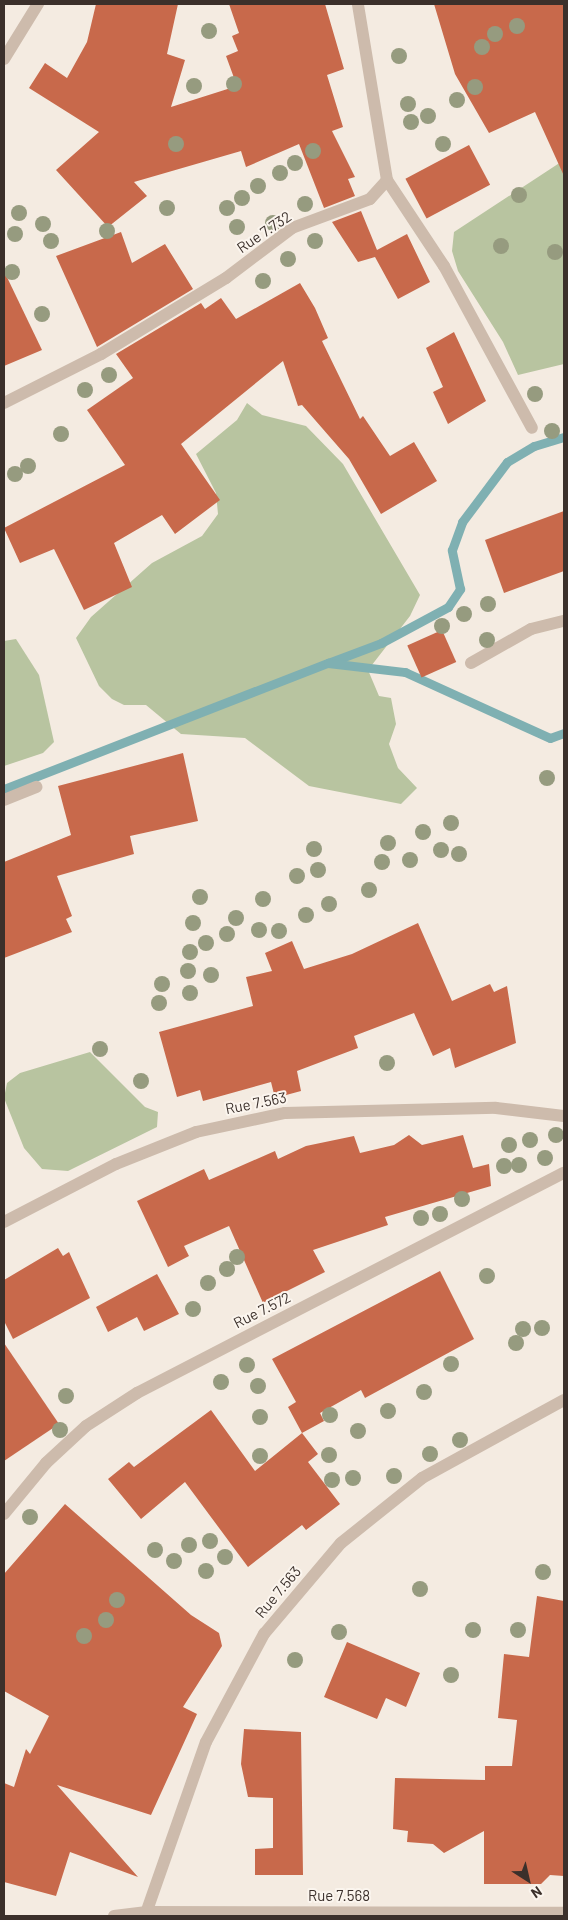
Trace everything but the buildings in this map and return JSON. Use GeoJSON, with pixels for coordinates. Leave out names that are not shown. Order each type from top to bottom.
{"type":"FeatureCollection","features":[{"type":"Feature","properties":{"kind":"street"},"geometry":{"type":"LineString","coordinates":[[4,59],[38,4]]}},
{"type":"Feature","properties":{"kind":"street"},"geometry":{"type":"LineString","coordinates":[[358,4],[387,180],[444,266],[532,428]]}},
{"type":"Feature","properties":{"kind":"street","name":"Rue 7.732"},"geometry":{"type":"LineString","coordinates":[[4,403],[101,354],[218,283],[292,228],[370,199],[387,180]]}},
{"type":"Feature","properties":{"kind":"street"},"geometry":{"type":"LineString","coordinates":[[470,663],[531,630],[564,621]]}},
{"type":"Feature","properties":{"kind":"street"},"geometry":{"type":"LineString","coordinates":[[4,800],[36,787]]}},
{"type":"Feature","properties":{"kind":"street","name":"Rue 7.563"},"geometry":{"type":"LineString","coordinates":[[4,1222],[116,1164],[196,1132],[285,1113],[496,1108],[564,1116]]}},
{"type":"Feature","properties":{"kind":"street","name":"Rue 7.572"},"geometry":{"type":"LineString","coordinates":[[4,1514],[46,1463],[86,1426],[137,1393],[564,1173]]}},
{"type":"Feature","properties":{"kind":"street","name":"Rue 7.563"},"geometry":{"type":"LineString","coordinates":[[145,1914],[206,1742],[264,1634],[341,1543],[422,1478],[564,1400]]}},
{"type":"Feature","properties":{"kind":"street","name":"Rue 7.568"},"geometry":{"type":"LineString","coordinates":[[114,1916],[145,1914],[564,1913]]}},
{"type":"Feature","properties":{"kind":"green space"},"geometry":{"type":"Polygon","coordinates":[[[564,160],[564,364],[518,375],[503,342],[458,271],[452,251],[454,232],[564,160]]]}},
{"type":"Feature","properties":{"kind":"green space"},"geometry":{"type":"Polygon","coordinates":[[[247,403],[262,415],[306,426],[343,464],[420,595],[410,616],[368,670],[379,696],[391,698],[396,724],[389,744],[398,768],[417,788],[401,804],[309,786],[245,738],[181,734],[146,705],[124,705],[112,699],[99,686],[76,638],[91,617],[152,563],[202,536],[218,514],[216,493],[196,454],[237,420],[247,403]]]}},
{"type":"Feature","properties":{"kind":"green space"},"geometry":{"type":"Polygon","coordinates":[[[16,639],[39,675],[54,742],[43,753],[4,766],[4,641],[16,639]]]}},
{"type":"Feature","properties":{"kind":"green space"},"geometry":{"type":"Polygon","coordinates":[[[90,1052],[145,1107],[158,1112],[157,1127],[68,1171],[42,1169],[24,1148],[4,1098],[7,1083],[20,1073],[90,1052]]]}},
{"type":"Feature","properties":{"kind":"waterway"},"geometry":{"type":"LineString","coordinates":[[328,663],[381,643],[448,607],[460,589],[452,550],[462,522],[507,462],[534,446],[564,437]]}},
{"type":"Feature","properties":{"kind":"waterway"},"geometry":{"type":"LineString","coordinates":[[4,789],[328,663],[405,672],[550,738],[564,733]]}}]}
